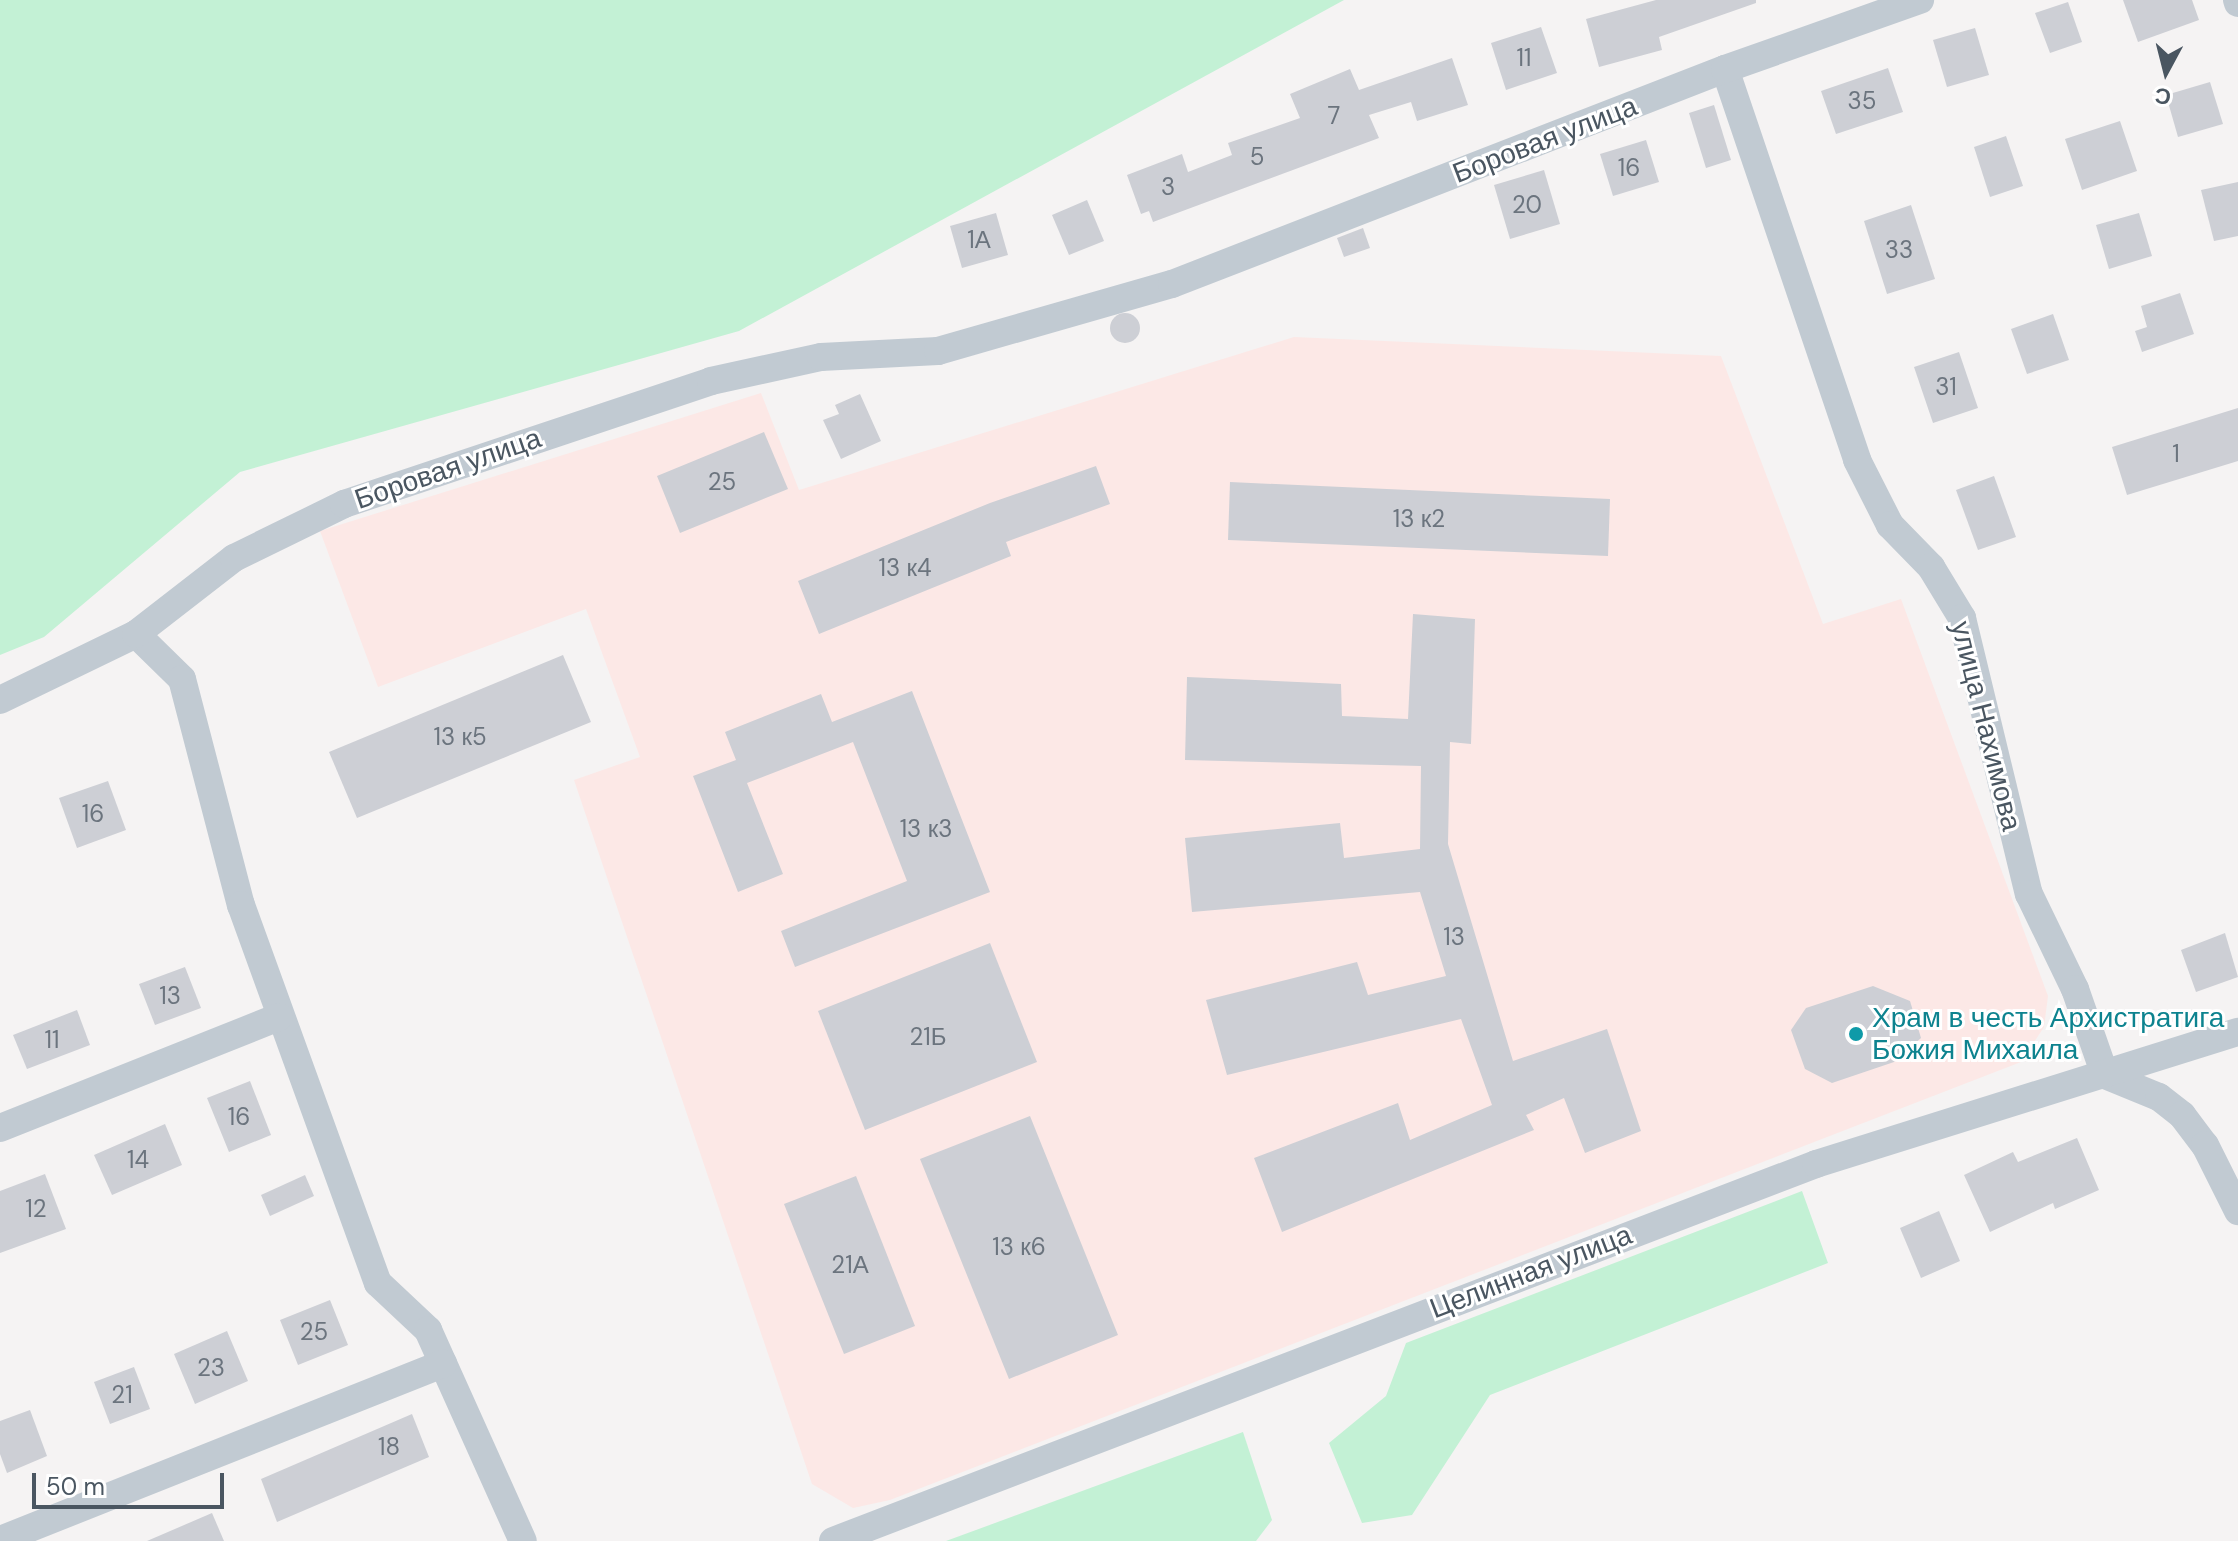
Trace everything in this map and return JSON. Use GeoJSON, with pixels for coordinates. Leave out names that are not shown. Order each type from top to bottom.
{"type":"FeatureCollection","features":[{"type":"Feature","properties":{"kind":"street","name":"Боровая улица"},"geometry":{"type":"LineString","coordinates":[[0,700],[136,634],[234,558],[344,504],[711,381],[821,357],[938,351],[1172,284],[1725,69],[1920,0]]}},
{"type":"Feature","properties":{"kind":"street","name":"улица Нахимова"},"geometry":{"type":"LineString","coordinates":[[1725,69],[1857,460],[1890,525],[1931,567],[1962,618],[2029,894],[2075,989],[2105,1075]]}},
{"type":"Feature","properties":{"kind":"street"},"geometry":{"type":"LineString","coordinates":[[136,634],[182,679],[241,905],[279,1017],[378,1283],[428,1330],[523,1541]]}},
{"type":"Feature","properties":{"kind":"street"},"geometry":{"type":"LineString","coordinates":[[0,1128],[279,1017]]}},
{"type":"Feature","properties":{"kind":"street","name":"Целинная улица"},"geometry":{"type":"LineString","coordinates":[[833,1541],[1816,1164],[2238,1032]]}},
{"type":"Feature","properties":{"kind":"street"},"geometry":{"type":"LineString","coordinates":[[2105,1075],[2159,1097],[2182,1115],[2205,1145],[2238,1211]]}},
{"type":"Feature","properties":{"kind":"street"},"geometry":{"type":"LineString","coordinates":[[0,1540],[443,1364]]}},
{"type":"Feature","properties":{"kind":"shaded area"},"geometry":{"type":"Polygon","coordinates":[[[1294,337],[1721,356],[1823,624],[1901,599],[2048,996],[2044,1027],[2021,1062],[890,1500],[853,1508],[812,1484],[574,780],[640,757],[586,609],[378,687],[320,531],[761,393],[799,490],[1294,337]]]}},
{"type":"Feature","properties":{"kind":"green space"},"geometry":{"type":"Polygon","coordinates":[[[0,0],[1344,0],[739,331],[240,472],[44,637],[0,655],[0,0]]]}},
{"type":"Feature","properties":{"kind":"green space"},"geometry":{"type":"Polygon","coordinates":[[[1802,1191],[1828,1263],[1490,1395],[1412,1515],[1362,1523],[1329,1443],[1386,1396],[1406,1343],[1802,1191]]]}},
{"type":"Feature","properties":{"kind":"green space"},"geometry":{"type":"Polygon","coordinates":[[[1243,1432],[1272,1520],[1256,1541],[946,1541],[1243,1432]]]}},
{"type":"Feature","properties":{"kind":"building"},"geometry":{"type":"Polygon","coordinates":[[[1656,0],[1756,0],[1756,3],[1659,37],[1662,50],[1599,67],[1586,19],[1656,0]]]}},
{"type":"Feature","properties":{"kind":"building"},"geometry":{"type":"Polygon","coordinates":[[[2123,0],[2192,0],[2199,20],[2138,42],[2123,0]]]}},
{"type":"Feature","properties":{"kind":"building"},"geometry":{"type":"Polygon","coordinates":[[[2068,2],[2082,42],[2050,53],[2035,13],[2068,2]]]}},
{"type":"Feature","properties":{"kind":"building"},"geometry":{"type":"Polygon","coordinates":[[[1541,27],[1557,73],[1506,90],[1491,43],[1541,27]]]}},
{"type":"Feature","properties":{"kind":"building"},"geometry":{"type":"Polygon","coordinates":[[[1975,28],[1989,75],[1947,87],[1933,40],[1975,28]]]}},
{"type":"Feature","properties":{"kind":"building"},"geometry":{"type":"Polygon","coordinates":[[[1452,58],[1468,105],[1417,121],[1411,102],[1369,115],[1379,138],[1153,222],[1149,211],[1141,214],[1127,175],[1182,154],[1188,172],[1232,155],[1228,143],[1300,118],[1290,94],[1350,69],[1359,90],[1452,58]]]}},
{"type":"Feature","properties":{"kind":"building"},"geometry":{"type":"Polygon","coordinates":[[[1888,68],[1903,112],[1836,134],[1821,91],[1888,68]]]}},
{"type":"Feature","properties":{"kind":"building"},"geometry":{"type":"Polygon","coordinates":[[[2210,82],[2223,124],[2178,137],[2166,95],[2210,82]]]}},
{"type":"Feature","properties":{"kind":"building"},"geometry":{"type":"Polygon","coordinates":[[[1714,105],[1731,160],[1706,168],[1689,113],[1714,105]]]}},
{"type":"Feature","properties":{"kind":"building"},"geometry":{"type":"Polygon","coordinates":[[[2120,121],[2137,171],[2082,190],[2065,139],[2120,121]]]}},
{"type":"Feature","properties":{"kind":"building"},"geometry":{"type":"Polygon","coordinates":[[[2006,136],[2023,186],[1990,197],[1974,147],[2006,136]]]}},
{"type":"Feature","properties":{"kind":"building"},"geometry":{"type":"Polygon","coordinates":[[[1646,140],[1659,182],[1613,196],[1600,154],[1646,140]]]}},
{"type":"Feature","properties":{"kind":"building"},"geometry":{"type":"Polygon","coordinates":[[[1544,170],[1560,224],[1510,239],[1494,185],[1544,170]]]}},
{"type":"Feature","properties":{"kind":"building"},"geometry":{"type":"Polygon","coordinates":[[[2238,182],[2238,236],[2214,241],[2201,190],[2238,182]]]}},
{"type":"Feature","properties":{"kind":"building"},"geometry":{"type":"Polygon","coordinates":[[[1087,200],[1104,241],[1069,255],[1052,215],[1087,200]]]}},
{"type":"Feature","properties":{"kind":"building"},"geometry":{"type":"Polygon","coordinates":[[[1911,205],[1935,279],[1887,294],[1864,221],[1911,205]]]}},
{"type":"Feature","properties":{"kind":"building"},"geometry":{"type":"Polygon","coordinates":[[[996,213],[1008,255],[962,268],[950,226],[996,213]]]}},
{"type":"Feature","properties":{"kind":"building"},"geometry":{"type":"Polygon","coordinates":[[[2139,213],[2152,256],[2109,269],[2096,225],[2139,213]]]}},
{"type":"Feature","properties":{"kind":"building"},"geometry":{"type":"Polygon","coordinates":[[[1363,228],[1370,248],[1344,257],[1337,238],[1363,228]]]}},
{"type":"Feature","properties":{"kind":"building"},"geometry":{"type":"Polygon","coordinates":[[[2180,293],[2194,334],[2142,352],[2135,331],[2147,327],[2141,306],[2180,293]]]}},
{"type":"Feature","properties":{"kind":"building"},"geometry":{"type":"Polygon","coordinates":[[[1125,313],[1136,317],[1140,328],[1136,339],[1125,343],[1114,339],[1110,328],[1114,317],[1125,313]]]}},
{"type":"Feature","properties":{"kind":"building"},"geometry":{"type":"Polygon","coordinates":[[[2053,314],[2069,360],[2027,374],[2011,329],[2053,314]]]}},
{"type":"Feature","properties":{"kind":"building"},"geometry":{"type":"Polygon","coordinates":[[[1959,352],[1978,408],[1933,423],[1914,367],[1959,352]]]}},
{"type":"Feature","properties":{"kind":"building"},"geometry":{"type":"Polygon","coordinates":[[[860,394],[881,441],[841,459],[823,420],[839,414],[835,405],[860,394]]]}},
{"type":"Feature","properties":{"kind":"building"},"geometry":{"type":"Polygon","coordinates":[[[2238,408],[2238,461],[2127,495],[2112,447],[2238,408]]]}},
{"type":"Feature","properties":{"kind":"building"},"geometry":{"type":"Polygon","coordinates":[[[764,432],[788,489],[680,533],[657,476],[764,432]]]}},
{"type":"Feature","properties":{"kind":"building"},"geometry":{"type":"Polygon","coordinates":[[[1096,466],[1110,504],[1006,542],[1011,556],[819,634],[798,581],[990,503],[1096,466]]]}},
{"type":"Feature","properties":{"kind":"building"},"geometry":{"type":"Polygon","coordinates":[[[1994,476],[2016,537],[1978,550],[1956,490],[1994,476]]]}},
{"type":"Feature","properties":{"kind":"building"},"geometry":{"type":"Polygon","coordinates":[[[1230,482],[1610,499],[1608,556],[1228,540],[1230,482]]]}},
{"type":"Feature","properties":{"kind":"building"},"geometry":{"type":"Polygon","coordinates":[[[1413,614],[1475,619],[1471,744],[1450,742],[1448,844],[1513,1061],[1607,1029],[1641,1131],[1585,1153],[1564,1098],[1526,1115],[1534,1130],[1282,1232],[1254,1158],[1398,1103],[1410,1140],[1492,1105],[1461,1019],[1227,1075],[1206,1000],[1357,962],[1368,995],[1446,976],[1420,892],[1192,912],[1185,838],[1340,823],[1344,858],[1420,849],[1421,766],[1185,760],[1187,677],[1341,684],[1342,716],[1408,719],[1413,614]]]}},
{"type":"Feature","properties":{"kind":"building"},"geometry":{"type":"Polygon","coordinates":[[[563,655],[591,722],[357,818],[329,752],[563,655]]]}},
{"type":"Feature","properties":{"kind":"building"},"geometry":{"type":"Polygon","coordinates":[[[912,691],[990,892],[795,967],[781,931],[907,881],[853,742],[747,783],[783,874],[738,892],[693,776],[736,760],[725,732],[821,694],[832,722],[912,691]]]}},
{"type":"Feature","properties":{"kind":"building"},"geometry":{"type":"Polygon","coordinates":[[[108,781],[126,830],[77,848],[59,798],[108,781]]]}},
{"type":"Feature","properties":{"kind":"building"},"geometry":{"type":"Polygon","coordinates":[[[2225,933],[2238,977],[2196,992],[2181,950],[2225,933]]]}},
{"type":"Feature","properties":{"kind":"building"},"geometry":{"type":"Polygon","coordinates":[[[990,943],[1037,1062],[865,1130],[818,1011],[990,943]]]}},
{"type":"Feature","properties":{"kind":"building"},"geometry":{"type":"Polygon","coordinates":[[[185,967],[201,1008],[155,1025],[139,984],[185,967]]]}},
{"type":"Feature","properties":{"kind":"building","name":"Храм в честь Архистратига Божия Михаила"},"geometry":{"type":"Polygon","coordinates":[[[1873,986],[1910,1001],[1921,1038],[1894,1062],[1832,1083],[1805,1069],[1791,1030],[1806,1008],[1873,986]]]}},
{"type":"Feature","properties":{"kind":"building"},"geometry":{"type":"Polygon","coordinates":[[[77,1010],[90,1045],[27,1069],[13,1035],[77,1010]]]}},
{"type":"Feature","properties":{"kind":"building"},"geometry":{"type":"Polygon","coordinates":[[[250,1081],[271,1135],[229,1152],[207,1098],[250,1081]]]}},
{"type":"Feature","properties":{"kind":"building"},"geometry":{"type":"Polygon","coordinates":[[[1030,1116],[1118,1335],[1009,1379],[920,1159],[1030,1116]]]}},
{"type":"Feature","properties":{"kind":"building"},"geometry":{"type":"Polygon","coordinates":[[[165,1124],[182,1165],[112,1195],[94,1155],[165,1124]]]}},
{"type":"Feature","properties":{"kind":"building"},"geometry":{"type":"Polygon","coordinates":[[[2077,1138],[2099,1190],[2055,1209],[2053,1203],[1990,1232],[1964,1175],[2013,1152],[2018,1162],[2077,1138]]]}},
{"type":"Feature","properties":{"kind":"building"},"geometry":{"type":"Polygon","coordinates":[[[45,1174],[66,1229],[0,1253],[0,1191],[45,1174]]]}},
{"type":"Feature","properties":{"kind":"building"},"geometry":{"type":"Polygon","coordinates":[[[305,1175],[314,1196],[270,1216],[261,1195],[305,1175]]]}},
{"type":"Feature","properties":{"kind":"building"},"geometry":{"type":"Polygon","coordinates":[[[856,1176],[915,1326],[844,1354],[784,1204],[856,1176]]]}},
{"type":"Feature","properties":{"kind":"building"},"geometry":{"type":"Polygon","coordinates":[[[1939,1211],[1960,1261],[1921,1278],[1900,1228],[1939,1211]]]}},
{"type":"Feature","properties":{"kind":"building"},"geometry":{"type":"Polygon","coordinates":[[[330,1300],[348,1345],[298,1365],[280,1320],[330,1300]]]}},
{"type":"Feature","properties":{"kind":"building"},"geometry":{"type":"Polygon","coordinates":[[[227,1331],[248,1381],[195,1404],[174,1354],[227,1331]]]}},
{"type":"Feature","properties":{"kind":"building"},"geometry":{"type":"Polygon","coordinates":[[[134,1367],[150,1409],[110,1424],[94,1382],[134,1367]]]}},
{"type":"Feature","properties":{"kind":"building"},"geometry":{"type":"Polygon","coordinates":[[[30,1410],[47,1456],[7,1473],[0,1454],[0,1421],[30,1410]]]}},
{"type":"Feature","properties":{"kind":"building"},"geometry":{"type":"Polygon","coordinates":[[[412,1414],[429,1457],[277,1522],[261,1479],[412,1414]]]}},
{"type":"Feature","properties":{"kind":"building"},"geometry":{"type":"Polygon","coordinates":[[[212,1513],[224,1541],[147,1541],[212,1513]]]}},
{"type":"Feature","properties":{"kind":"place","name":"Храм в честь Архистратига Божия Михаила"},"geometry":{"type":"Point","coordinates":[1856,1034]}}]}
